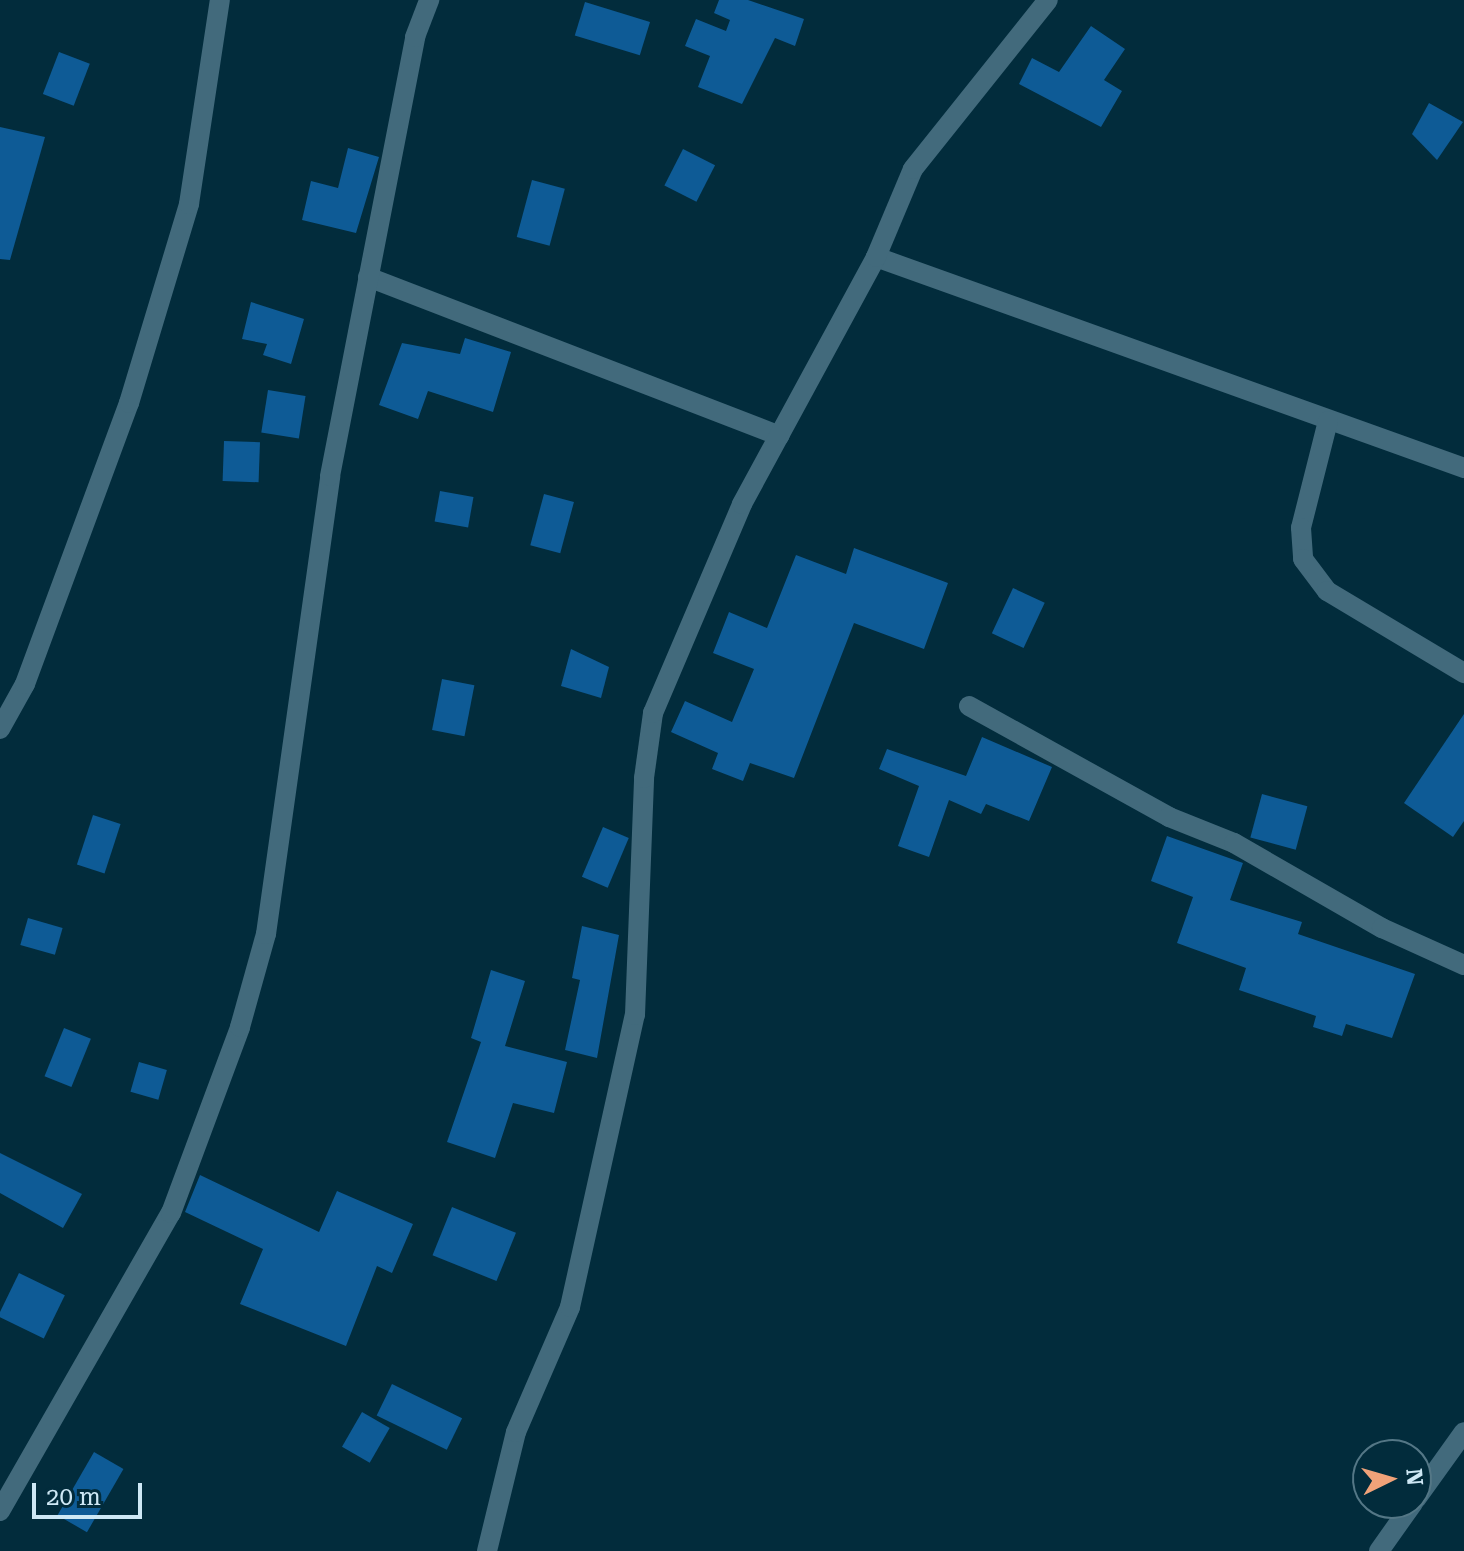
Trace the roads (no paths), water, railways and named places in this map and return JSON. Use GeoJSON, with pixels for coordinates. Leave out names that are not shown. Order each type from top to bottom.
{"type":"FeatureCollection","features":[{"type":"Feature","properties":{"kind":"street"},"geometry":{"type":"LineString","coordinates":[[0,729],[25,684],[129,403],[189,204],[220,0]]}},
{"type":"Feature","properties":{"kind":"street"},"geometry":{"type":"LineString","coordinates":[[0,1511],[171,1213],[240,1027],[266,934],[330,476],[415,37],[429,0]]}},
{"type":"Feature","properties":{"kind":"street"},"geometry":{"type":"LineString","coordinates":[[487,1551],[516,1432],[570,1307],[635,1015],[644,778],[653,713],[742,504],[876,257],[913,169],[1048,0]]}},
{"type":"Feature","properties":{"kind":"street"},"geometry":{"type":"LineString","coordinates":[[876,257],[1464,468]]}},
{"type":"Feature","properties":{"kind":"street"},"geometry":{"type":"LineString","coordinates":[[368,277],[779,436]]}},
{"type":"Feature","properties":{"kind":"street"},"geometry":{"type":"LineString","coordinates":[[1328,421],[1301,528],[1303,559],[1327,591],[1464,673]]}},
{"type":"Feature","properties":{"kind":"street"},"geometry":{"type":"LineString","coordinates":[[969,706],[1169,817],[1234,843],[1382,928],[1464,965]]}},
{"type":"Feature","properties":{"kind":"street"},"geometry":{"type":"LineString","coordinates":[[1432,1477],[1464,1432]]}},
{"type":"Feature","properties":{"kind":"street"},"geometry":{"type":"LineString","coordinates":[[1379,1551],[1402,1519]]}}]}
